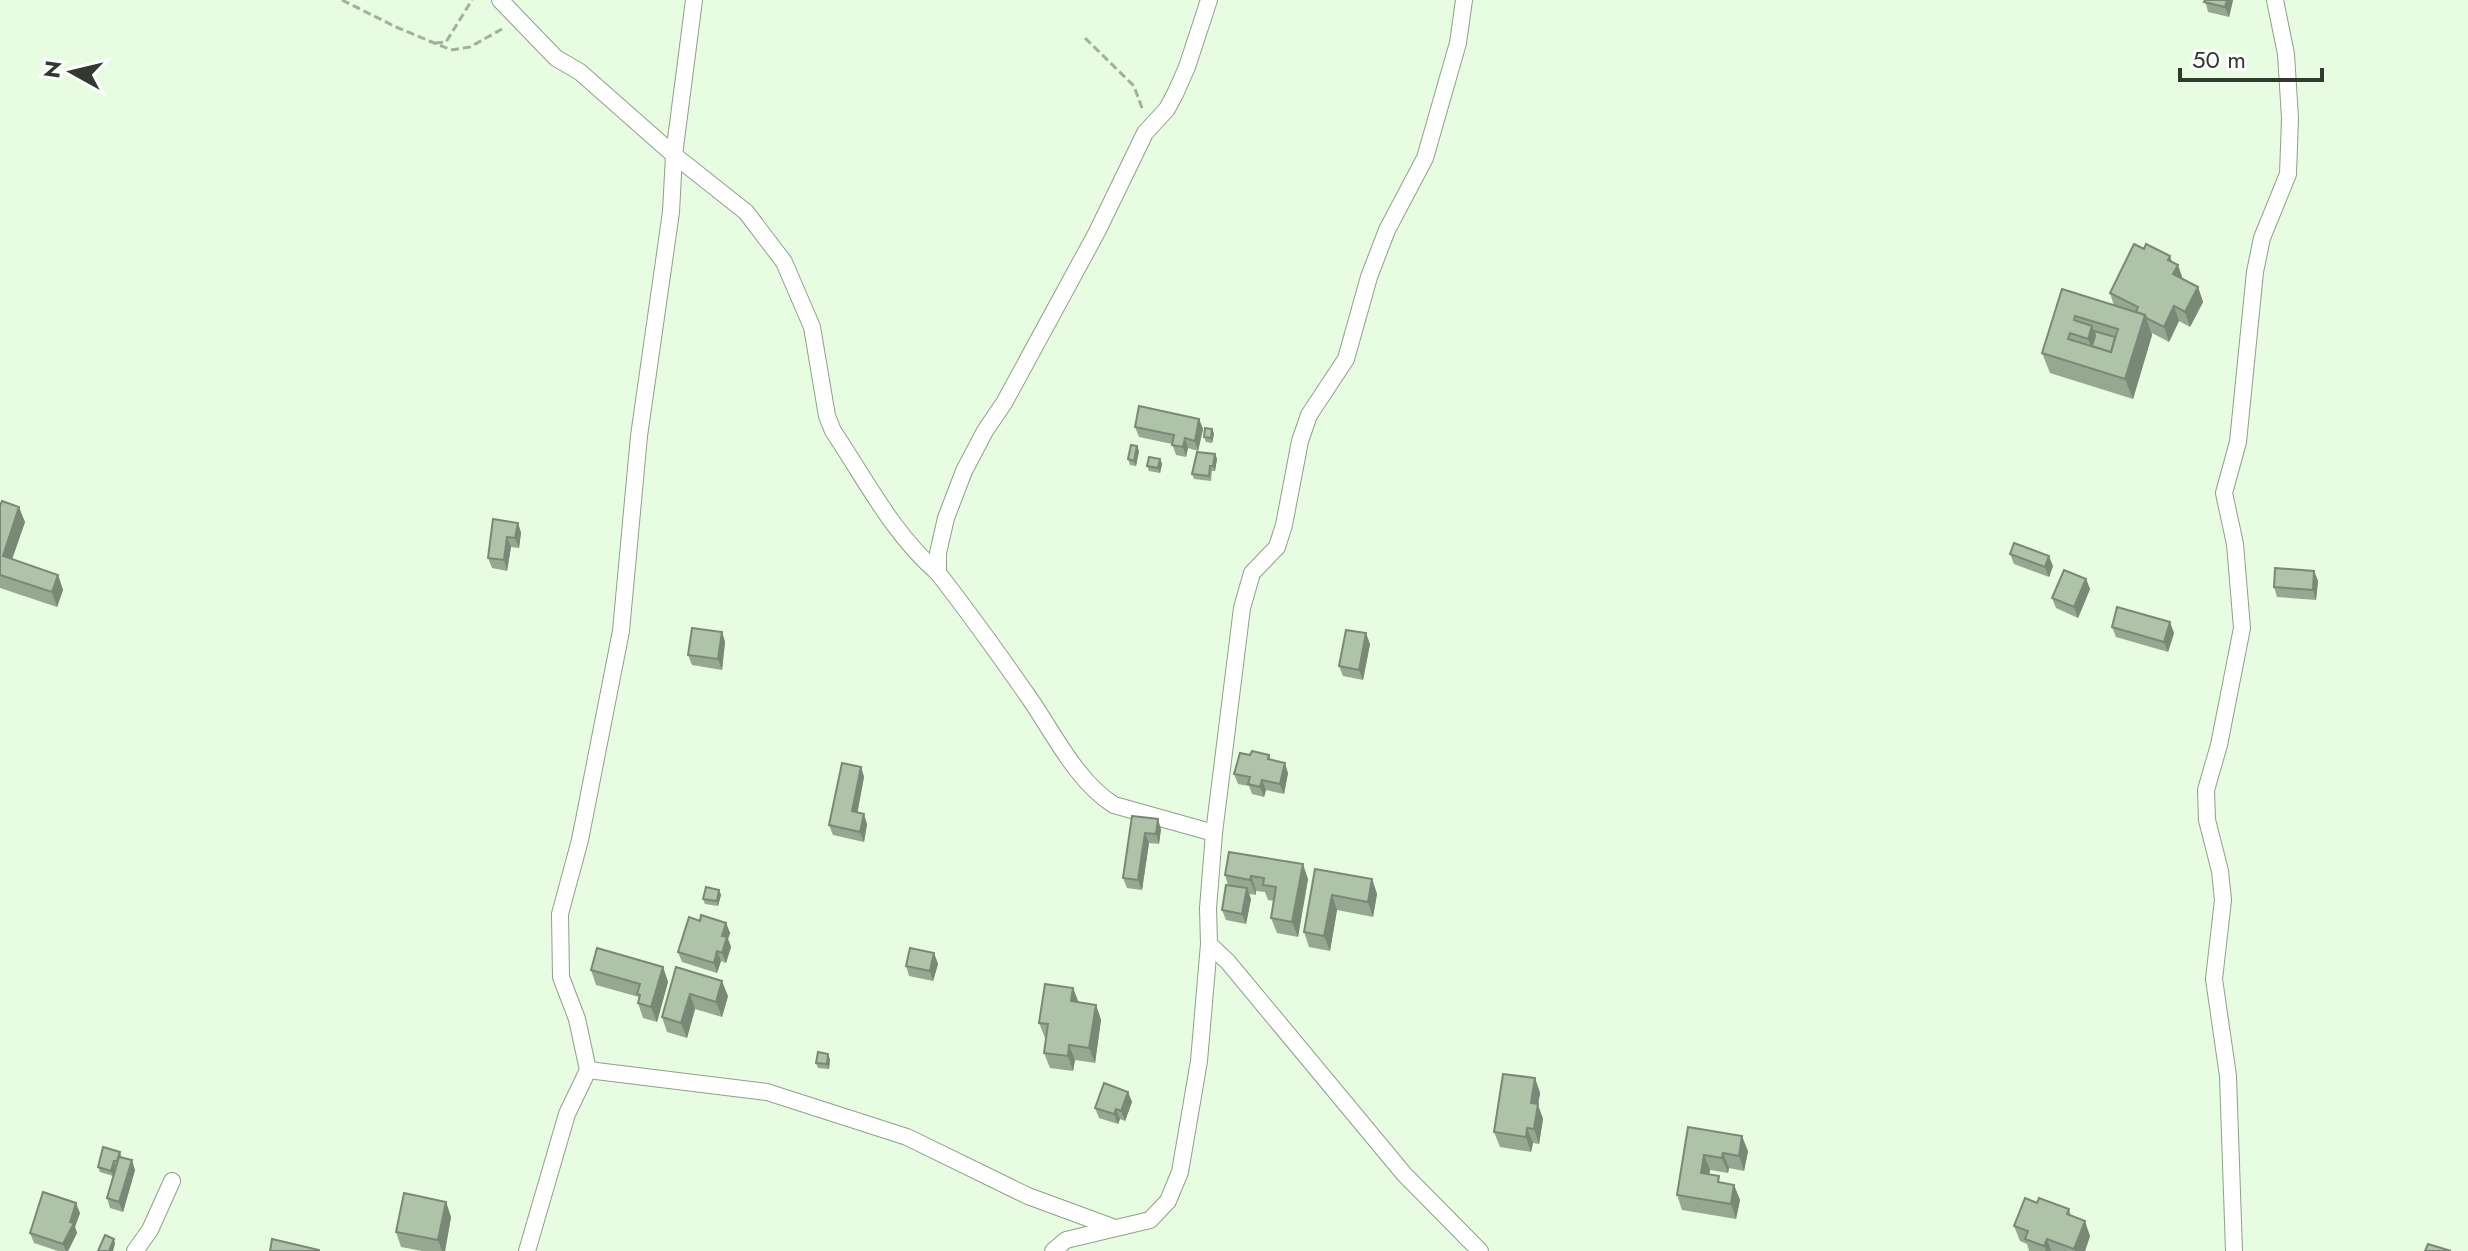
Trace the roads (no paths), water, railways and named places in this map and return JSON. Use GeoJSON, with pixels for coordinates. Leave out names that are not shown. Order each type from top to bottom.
{"type":"FeatureCollection","features":[{"type":"Feature","properties":{"kind":"street"},"geometry":{"type":"LineString","coordinates":[[500,0],[556,58],[580,72],[674,155],[746,212],[784,262],[812,327],[827,416],[833,431],[890,521],[914,553],[938,573],[984,632],[1080,773],[1100,796],[1114,805],[1214,833]]}},
{"type":"Feature","properties":{"kind":"street"},"geometry":{"type":"LineString","coordinates":[[527,1251],[567,1114],[588,1070],[577,1019],[561,977],[560,914],[580,840],[621,631],[639,436],[671,212],[674,155],[694,0]]}},
{"type":"Feature","properties":{"kind":"street"},"geometry":{"type":"LineString","coordinates":[[938,573],[938,553],[946,518],[964,471],[1097,232],[1150,126],[1167,109],[1176,92],[1209,0]]}},
{"type":"Feature","properties":{"kind":"street"},"geometry":{"type":"LineString","coordinates":[[1053,1251],[1066,1240],[1150,1220],[1168,1201],[1180,1172],[1199,1061],[1214,833],[1242,608],[1252,573],[1277,547],[1300,441],[1309,415],[1346,359],[1369,277],[1387,230],[1425,158],[1458,43],[1464,0]]}},
{"type":"Feature","properties":{"kind":"street"},"geometry":{"type":"LineString","coordinates":[[2234,1251],[2228,1076],[2214,979],[2223,900],[2220,871],[2207,820],[2206,790],[2219,745],[2242,628],[2235,544],[2224,493],[2238,442],[2255,272],[2262,238],[2288,174],[2290,118],[2286,54],[2275,0]]}},
{"type":"Feature","properties":{"kind":"street"},"geometry":{"type":"LineString","coordinates":[[1209,944],[1228,962],[1404,1174],[1480,1251]]}},
{"type":"Feature","properties":{"kind":"street"},"geometry":{"type":"LineString","coordinates":[[588,1070],[767,1092],[907,1137],[1028,1196],[1117,1229]]}},
{"type":"Feature","properties":{"kind":"street"},"geometry":{"type":"LineString","coordinates":[[135,1251],[150,1230],[172,1181]]}}]}
